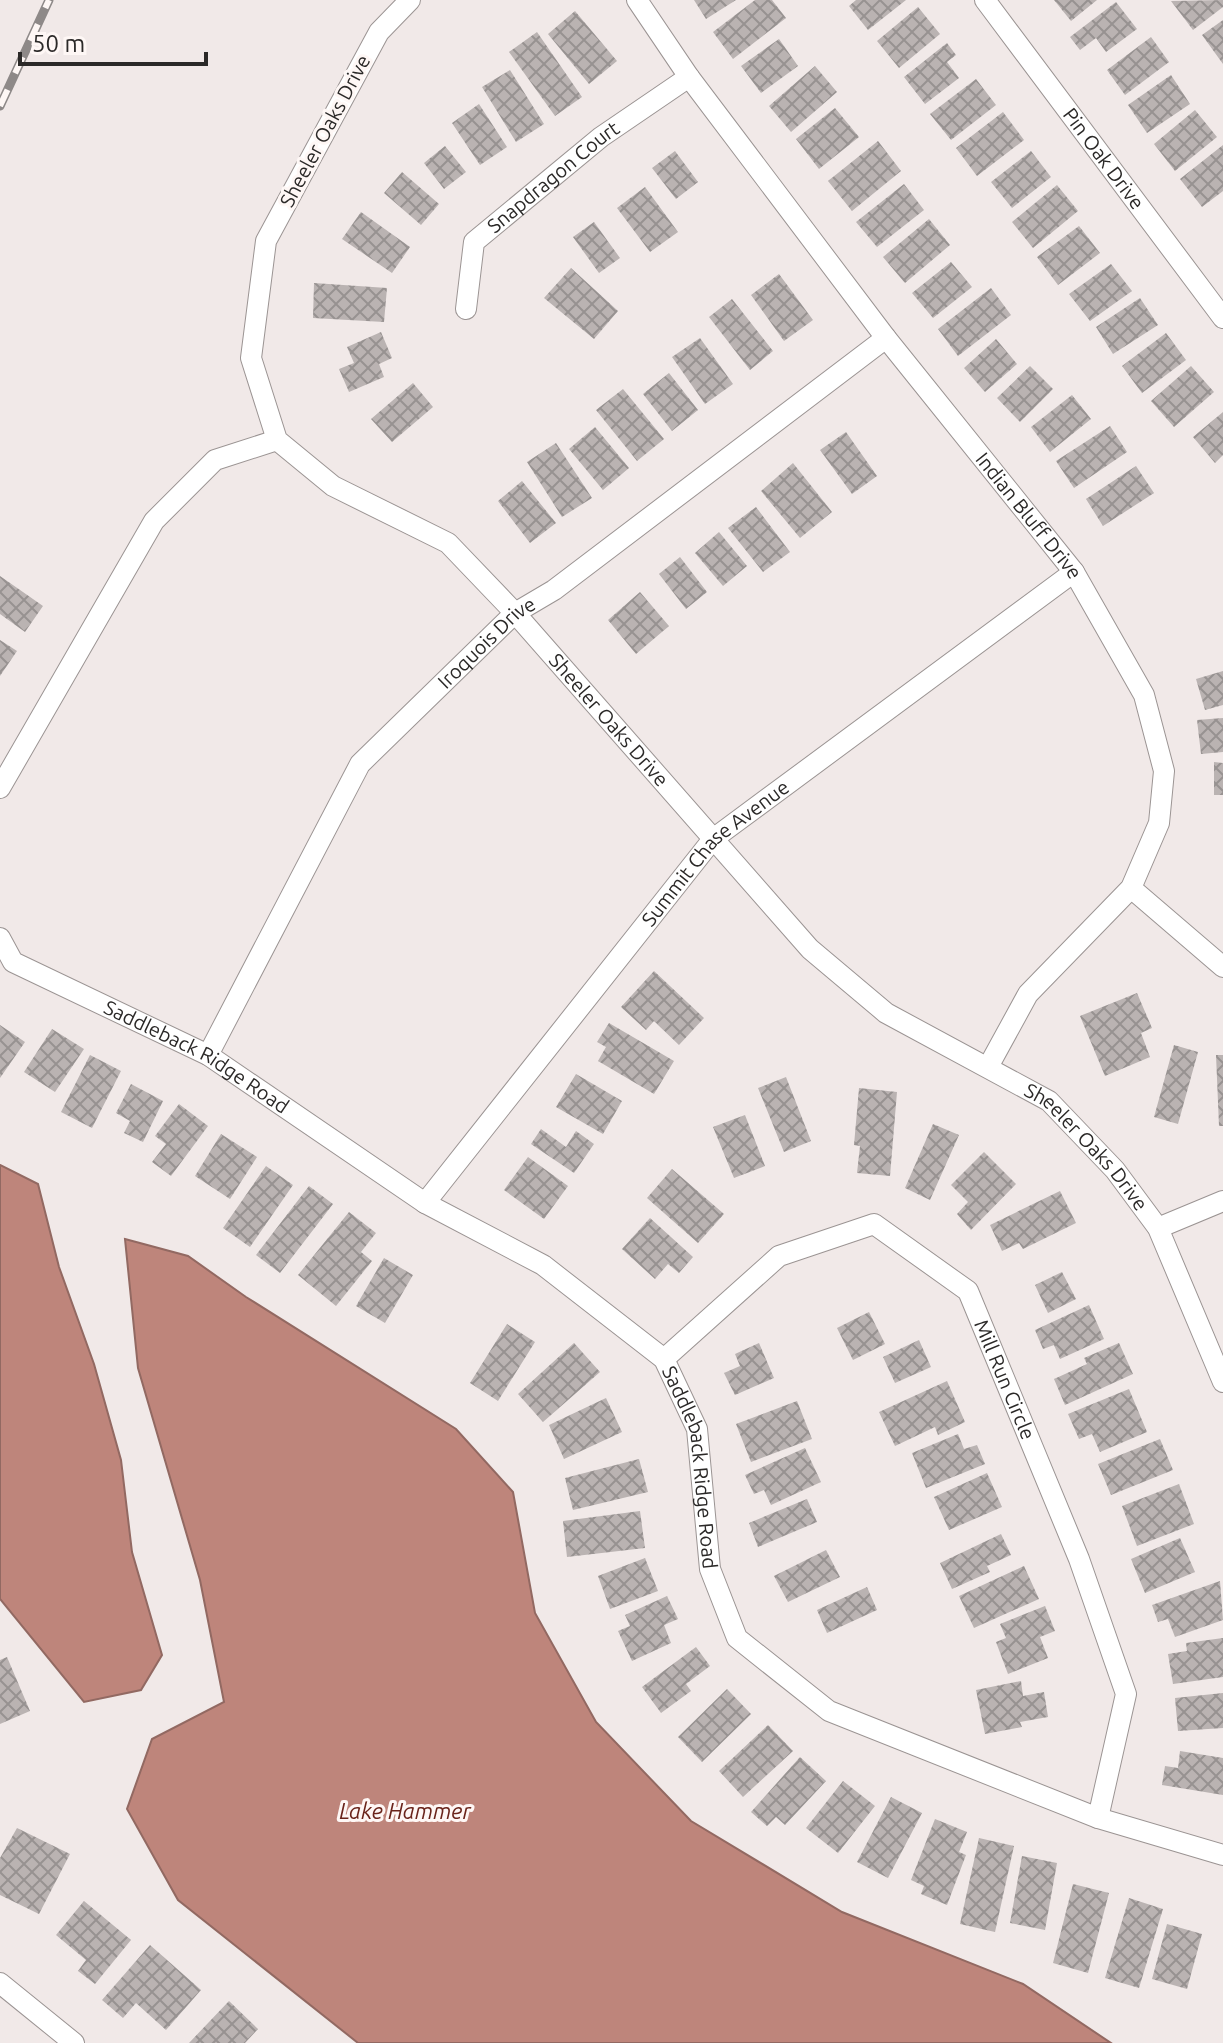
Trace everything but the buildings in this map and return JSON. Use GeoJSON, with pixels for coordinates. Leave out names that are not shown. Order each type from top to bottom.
{"type":"FeatureCollection","features":[{"type":"Feature","properties":{"kind":"street","name":"Sheeler Oaks Drive"},"geometry":{"type":"LineString","coordinates":[[410,0],[379,32],[266,241],[251,358],[277,440],[333,486],[448,543],[515,613],[810,949],[886,1013],[1049,1101],[1115,1170],[1158,1228],[1223,1382]]}},
{"type":"Feature","properties":{"kind":"street","name":"Indian Bluff Drive"},"geometry":{"type":"LineString","coordinates":[[637,0],[689,77],[886,338],[1074,572],[1144,695],[1164,771],[1159,823],[1131,888],[1028,994],[988,1067]]}},
{"type":"Feature","properties":{"kind":"street","name":"Pin Oak Drive"},"geometry":{"type":"LineString","coordinates":[[985,0],[1223,318]]}},
{"type":"Feature","properties":{"kind":"street","name":"Snapdragon Court"},"geometry":{"type":"LineString","coordinates":[[466,309],[474,242],[601,137],[689,77]]}},
{"type":"Feature","properties":{"kind":"street","name":"Iroquois Drive"},"geometry":{"type":"LineString","coordinates":[[208,1055],[360,764],[515,613],[554,590],[886,338]]}},
{"type":"Feature","properties":{"kind":"street"},"geometry":{"type":"LineString","coordinates":[[0,788],[154,521],[215,460],[277,440]]}},
{"type":"Feature","properties":{"kind":"street","name":"Summit Chase Avenue"},"geometry":{"type":"LineString","coordinates":[[425,1203],[713,839],[1074,572]]}},
{"type":"Feature","properties":{"kind":"street"},"geometry":{"type":"LineString","coordinates":[[1131,888],[1223,967]]}},
{"type":"Feature","properties":{"kind":"street","name":"Saddleback Ridge Road"},"geometry":{"type":"LineString","coordinates":[[0,938],[13,962],[208,1055],[425,1203],[543,1265],[664,1359],[697,1429],[710,1569],[737,1638],[829,1711],[1098,1818],[1223,1855]]}},
{"type":"Feature","properties":{"kind":"street"},"geometry":{"type":"LineString","coordinates":[[1158,1228],[1223,1201]]}},
{"type":"Feature","properties":{"kind":"street","name":"Mill Run Circle"},"geometry":{"type":"LineString","coordinates":[[664,1359],[779,1256],[874,1224],[968,1291],[1079,1559],[1126,1694],[1098,1818]]}},
{"type":"Feature","properties":{"kind":"street"},"geometry":{"type":"LineString","coordinates":[[0,1983],[74,2043]]}},
{"type":"Feature","properties":{"kind":"water"},"geometry":{"type":"Polygon","coordinates":[[[0,1165],[38,1184],[59,1267],[94,1364],[121,1460],[132,1552],[162,1655],[141,1690],[84,1702],[0,1599],[0,1165]]]}},
{"type":"Feature","properties":{"kind":"water","name":"Lake Hammer"},"geometry":{"type":"Polygon","coordinates":[[[125,1239],[188,1256],[246,1297],[456,1429],[513,1492],[535,1613],[596,1722],[691,1821],[842,1912],[1023,1984],[1111,2043],[358,2043],[178,1900],[127,1809],[152,1739],[224,1702],[200,1580],[138,1368],[125,1239]]]}},
{"type":"Feature","properties":{"kind":"railway"},"geometry":{"type":"LineString","coordinates":[[0,106],[49,0]]}}]}
